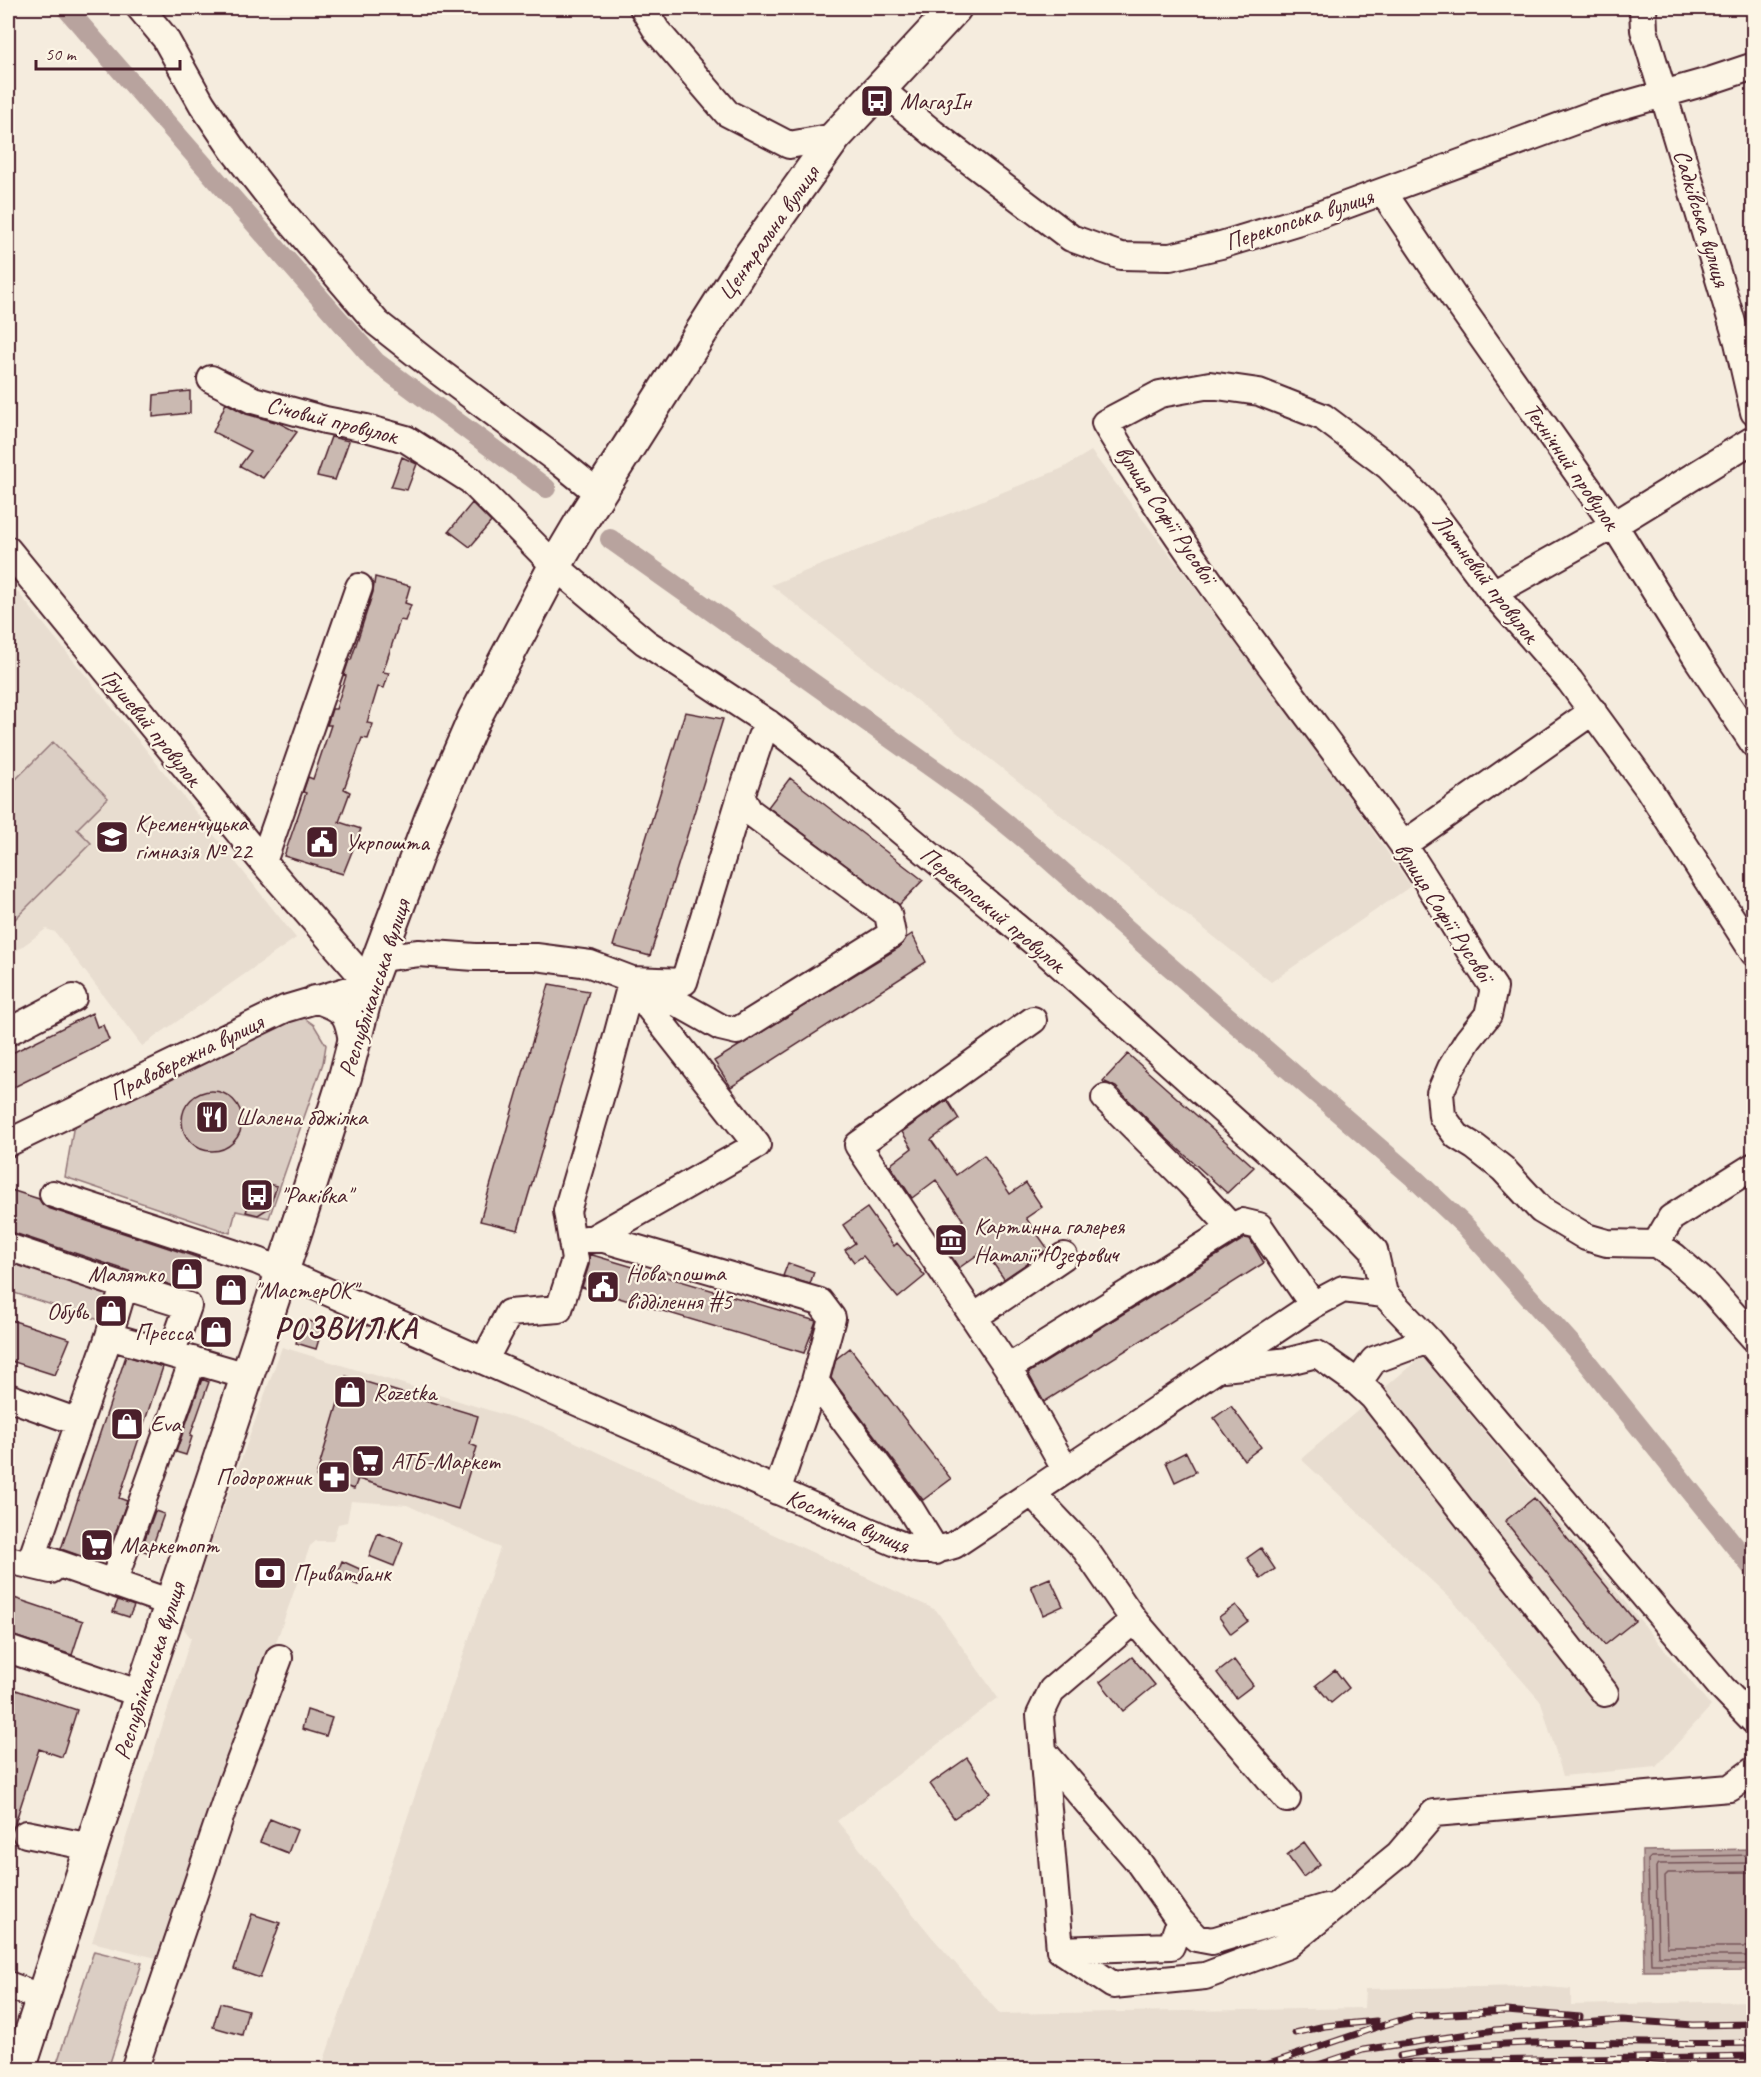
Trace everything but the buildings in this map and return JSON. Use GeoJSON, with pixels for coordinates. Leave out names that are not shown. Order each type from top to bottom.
{"type":"FeatureCollection","features":[{"type":"Feature","properties":{"kind":"main road","name":"Центральна вулиця"},"geometry":{"type":"LineString","coordinates":[[603,486],[747,261],[835,137],[955,8]]}},
{"type":"Feature","properties":{"kind":"main road","name":"Республіканська вулиця"},"geometry":{"type":"LineString","coordinates":[[19,2070],[342,1088],[374,971],[431,818],[474,719],[555,566],[603,486]]}},
{"type":"Feature","properties":{"kind":"street"},"geometry":{"type":"LineString","coordinates":[[140,8],[165,38],[202,104],[233,150],[268,195],[377,323],[561,462],[603,486]]}},
{"type":"Feature","properties":{"kind":"street"},"geometry":{"type":"LineString","coordinates":[[643,8],[657,31],[727,113],[789,145],[835,137]]}},
{"type":"Feature","properties":{"kind":"street","name":"Садківська вулиця"},"geometry":{"type":"LineString","coordinates":[[1643,8],[1644,30],[1738,342],[1754,412]]}},
{"type":"Feature","properties":{"kind":"street","name":"Перекопська вулиця"},"geometry":{"type":"LineString","coordinates":[[880,89],[1071,238],[1121,256],[1170,257],[1221,245],[1316,216],[1596,113],[1754,66]]}},
{"type":"Feature","properties":{"kind":"street","name":"Технічний провулок"},"geometry":{"type":"LineString","coordinates":[[1383,192],[1455,299],[1614,525],[1698,660],[1754,744]]}},
{"type":"Feature","properties":{"kind":"street","name":"Січовий провулок"},"geometry":{"type":"LineString","coordinates":[[211,378],[253,400],[271,406],[406,439],[470,480],[555,566]]}},
{"type":"Feature","properties":{"kind":"street","name":"Лютневий провулок"},"geometry":{"type":"LineString","coordinates":[[1105,423],[1160,394],[1210,386],[1259,392],[1323,417],[1388,466],[1428,506],[1493,592],[1593,711],[1648,788],[1754,953]]}},
{"type":"Feature","properties":{"kind":"street","name":"вулиця Софії Русової"},"geometry":{"type":"LineString","coordinates":[[1105,423],[1137,476],[1403,846],[1494,987],[1488,1015],[1462,1049],[1440,1093],[1442,1116],[1457,1136],[1503,1169],[1540,1210],[1586,1237],[1607,1243],[1656,1244]]}},
{"type":"Feature","properties":{"kind":"street"},"geometry":{"type":"LineString","coordinates":[[1493,592],[1614,525],[1754,440]]}},
{"type":"Feature","properties":{"kind":"street","name":"Грушевий провулок"},"geometry":{"type":"LineString","coordinates":[[8,550],[263,862],[374,971]]}},
{"type":"Feature","properties":{"kind":"street","name":"Перекопський провулок"},"geometry":{"type":"LineString","coordinates":[[555,566],[645,642],[768,723],[811,756],[1046,952],[1346,1221],[1374,1250],[1384,1294]]}},
{"type":"Feature","properties":{"kind":"street"},"geometry":{"type":"LineString","coordinates":[[263,862],[359,587]]}},
{"type":"Feature","properties":{"kind":"street"},"geometry":{"type":"LineString","coordinates":[[1403,846],[1593,711]]}},
{"type":"Feature","properties":{"kind":"street"},"geometry":{"type":"LineString","coordinates":[[657,982],[672,1000],[720,1027],[737,1031],[892,934],[888,914],[750,811],[741,796],[768,723]]}},
{"type":"Feature","properties":{"kind":"street","name":"Правобережна вулиця"},"geometry":{"type":"LineString","coordinates":[[8,1143],[285,1009],[314,999],[419,953],[475,957],[536,957],[590,964],[632,980],[684,982],[741,796]]}},
{"type":"Feature","properties":{"kind":"street"},"geometry":{"type":"LineString","coordinates":[[582,1239],[567,1211],[632,980]]}},
{"type":"Feature","properties":{"kind":"street"},"geometry":{"type":"LineString","coordinates":[[484,1361],[509,1313],[559,1309],[582,1239],[757,1145],[651,1010],[632,980]]}},
{"type":"Feature","properties":{"kind":"street"},"geometry":{"type":"LineString","coordinates":[[8,1032],[72,998]]}},
{"type":"Feature","properties":{"kind":"street"},"geometry":{"type":"LineString","coordinates":[[314,999],[336,1006],[350,1022],[353,1047]]}},
{"type":"Feature","properties":{"kind":"street"},"geometry":{"type":"LineString","coordinates":[[1033,1020],[858,1146],[1008,1368],[1065,1469]]}},
{"type":"Feature","properties":{"kind":"street"},"geometry":{"type":"LineString","coordinates":[[1105,1098],[1231,1227]]}},
{"type":"Feature","properties":{"kind":"street"},"geometry":{"type":"LineString","coordinates":[[1754,1167],[1671,1218],[1656,1244],[1676,1257],[1706,1284],[1754,1338]]}},
{"type":"Feature","properties":{"kind":"street","name":"Космічна вулиця"},"geometry":{"type":"LineString","coordinates":[[53,1194],[258,1261],[915,1550],[936,1551],[954,1545],[1313,1305],[1344,1289],[1384,1294]]}},
{"type":"Feature","properties":{"kind":"street"},"geometry":{"type":"LineString","coordinates":[[1008,1368],[1242,1222],[1259,1226],[1313,1305]]}},
{"type":"Feature","properties":{"kind":"street"},"geometry":{"type":"LineString","coordinates":[[582,1239],[604,1239],[820,1302],[832,1318],[815,1381],[777,1491]]}},
{"type":"Feature","properties":{"kind":"street"},"geometry":{"type":"LineString","coordinates":[[8,1247],[189,1306],[182,1357],[109,1582]]}},
{"type":"Feature","properties":{"kind":"street"},"geometry":{"type":"LineString","coordinates":[[974,1317],[1064,1256]]}},
{"type":"Feature","properties":{"kind":"street"},"geometry":{"type":"LineString","coordinates":[[124,1286],[109,1336],[33,1555],[171,1603]]}},
{"type":"Feature","properties":{"kind":"street"},"geometry":{"type":"LineString","coordinates":[[1384,1294],[1428,1340],[1722,1688],[1754,1721]]}},
{"type":"Feature","properties":{"kind":"street"},"geometry":{"type":"LineString","coordinates":[[109,1336],[247,1376]]}},
{"type":"Feature","properties":{"kind":"street"},"geometry":{"type":"LineString","coordinates":[[1358,1383],[1374,1360],[1428,1340]]}},
{"type":"Feature","properties":{"kind":"street"},"geometry":{"type":"LineString","coordinates":[[1217,1369],[1289,1361],[1317,1354],[1358,1383],[1373,1397],[1605,1694]]}},
{"type":"Feature","properties":{"kind":"street"},"geometry":{"type":"LineString","coordinates":[[815,1381],[911,1510],[936,1551]]}},
{"type":"Feature","properties":{"kind":"street"},"geometry":{"type":"LineString","coordinates":[[8,1397],[78,1422]]}},
{"type":"Feature","properties":{"kind":"street"},"geometry":{"type":"LineString","coordinates":[[1032,1493],[1085,1549],[1134,1620],[1287,1799]]}},
{"type":"Feature","properties":{"kind":"street"},"geometry":{"type":"LineString","coordinates":[[8,1560],[109,1582]]}},
{"type":"Feature","properties":{"kind":"street"},"geometry":{"type":"LineString","coordinates":[[1060,1950],[1040,1715],[1052,1690],[1134,1620]]}},
{"type":"Feature","properties":{"kind":"street"},"geometry":{"type":"LineString","coordinates":[[8,1649],[141,1694]]}},
{"type":"Feature","properties":{"kind":"street"},"geometry":{"type":"LineString","coordinates":[[134,2070],[232,1782],[279,1658]]}},
{"type":"Feature","properties":{"kind":"street"},"geometry":{"type":"LineString","coordinates":[[1043,1751],[1137,1860],[1188,1930],[1212,1941],[1335,1905]]}},
{"type":"Feature","properties":{"kind":"street"},"geometry":{"type":"LineString","coordinates":[[1060,1950],[1113,1985],[1205,1976],[1288,1945],[1399,1854],[1434,1813],[1730,1788],[1754,1770]]}},
{"type":"Feature","properties":{"kind":"street"},"geometry":{"type":"LineString","coordinates":[[27,1834],[91,1847]]}},
{"type":"Feature","properties":{"kind":"street"},"geometry":{"type":"LineString","coordinates":[[1060,1950],[1171,1946],[1188,1930]]}},
{"type":"Feature","properties":{"kind":"street"},"geometry":{"type":"LineString","coordinates":[[8,1984],[42,1998]]}},
{"type":"Feature","properties":{"kind":"shaded area"},"geometry":{"type":"Polygon","coordinates":[[[1091,451],[1301,728],[1411,886],[1271,982],[771,585],[1063,468],[1091,451]]]}},
{"type":"Feature","properties":{"kind":"shaded area","name":"Кременчуцька гімназія № 22"},"geometry":{"type":"Polygon","coordinates":[[[8,580],[296,938],[142,1046],[55,932],[46,929],[8,957],[8,580]]]}},
{"type":"Feature","properties":{"kind":"shaded area"},"geometry":{"type":"Polygon","coordinates":[[[53,742],[108,798],[77,829],[91,843],[8,926],[8,787],[53,742]]]}},
{"type":"Feature","properties":{"kind":"shaded area"},"geometry":{"type":"Polygon","coordinates":[[[303,1017],[314,1025],[326,1045],[323,1063],[269,1218],[236,1211],[230,1233],[65,1177],[74,1124],[289,1018],[303,1017]]]}},
{"type":"Feature","properties":{"kind":"shaded area"},"geometry":{"type":"Polygon","coordinates":[[[8,1247],[124,1286],[112,1324],[8,1291],[8,1247]]]}},
{"type":"Feature","properties":{"kind":"shaded area"},"geometry":{"type":"Polygon","coordinates":[[[282,1347],[541,1426],[936,1610],[998,1698],[837,1821],[932,1937],[1000,2014],[1364,2008],[1365,1989],[1535,1986],[1571,1989],[1571,2005],[1753,2001],[1753,2069],[321,2069],[500,1548],[407,1505],[351,1501],[347,1522],[338,1524],[333,1541],[316,1541],[310,1546],[164,1960],[92,1942],[191,1638],[181,1625],[282,1347]]]}},
{"type":"Feature","properties":{"kind":"shaded area"},"geometry":{"type":"Polygon","coordinates":[[[1422,1356],[1711,1706],[1656,1767],[1563,1776],[1541,1702],[1449,1597],[1301,1459],[1422,1356]]]}},
{"type":"Feature","properties":{"kind":"shaded area"},"geometry":{"type":"Polygon","coordinates":[[[94,1951],[142,1963],[108,2069],[55,2069],[94,1951]]]}},
{"type":"Feature","properties":{"kind":"water"},"geometry":{"type":"Polygon","coordinates":[[[1753,1849],[1753,1970],[1644,1971],[1642,1851],[1753,1849]]]}},
{"type":"Feature","properties":{"kind":"waterway"},"geometry":{"type":"LineString","coordinates":[[66,8],[376,362],[546,488]]}},
{"type":"Feature","properties":{"kind":"waterway"},"geometry":{"type":"LineString","coordinates":[[610,539],[976,799],[1038,850],[1414,1178],[1466,1227],[1583,1357],[1754,1570]]}},
{"type":"Feature","properties":{"kind":"railway"},"geometry":{"type":"LineString","coordinates":[[1252,2070],[1415,2016],[1507,2011],[1580,2017]]}},
{"type":"Feature","properties":{"kind":"railway"},"geometry":{"type":"LineString","coordinates":[[1303,2070],[1363,2050],[1495,2030],[1622,2020],[1693,2025],[1754,2024]]}},
{"type":"Feature","properties":{"kind":"railway"},"geometry":{"type":"LineString","coordinates":[[1295,2033],[1325,2026],[1376,2021]]}},
{"type":"Feature","properties":{"kind":"railway"},"geometry":{"type":"LineString","coordinates":[[1400,2056],[1444,2049],[1532,2043],[1754,2043]]}},
{"type":"Feature","properties":{"kind":"railway"},"geometry":{"type":"LineString","coordinates":[[1328,2070],[1416,2062],[1754,2056]]}},
{"type":"Feature","properties":{"kind":"railway"},"geometry":{"type":"LineString","coordinates":[[1648,2065],[1695,2070]]}},
{"type":"Feature","properties":{"kind":"place","name":"МагазІн"},"geometry":{"type":"Point","coordinates":[877,101]}},
{"type":"Feature","properties":{"kind":"place","name":"Кременчуцька гімназія № 22"},"geometry":{"type":"Point","coordinates":[112,837]}},
{"type":"Feature","properties":{"kind":"place","name":"Укрпошта"},"geometry":{"type":"Point","coordinates":[322,842]}},
{"type":"Feature","properties":{"kind":"place","name":"Шалена бджілка"},"geometry":{"type":"Point","coordinates":[212,1117]}},
{"type":"Feature","properties":{"kind":"place","name":"\"Раківка\""},"geometry":{"type":"Point","coordinates":[257,1195]}},
{"type":"Feature","properties":{"kind":"place","name":"Картинна галерея Наталії Юзефович"},"geometry":{"type":"Point","coordinates":[951,1240]}},
{"type":"Feature","properties":{"kind":"place","name":"Малятко"},"geometry":{"type":"Point","coordinates":[187,1274]}},
{"type":"Feature","properties":{"kind":"place","name":"Нова пошта відділення #5"},"geometry":{"type":"Point","coordinates":[603,1287]}},
{"type":"Feature","properties":{"kind":"place","name":"\"МастерОК\""},"geometry":{"type":"Point","coordinates":[231,1290]}},
{"type":"Feature","properties":{"kind":"place","name":"Обувь"},"geometry":{"type":"Point","coordinates":[111,1311]}},
{"type":"Feature","properties":{"kind":"place","name":"Пресса"},"geometry":{"type":"Point","coordinates":[216,1332]}},
{"type":"Feature","properties":{"kind":"place","name":"Rozetka"},"geometry":{"type":"Point","coordinates":[350,1392]}},
{"type":"Feature","properties":{"kind":"place","name":"Eva"},"geometry":{"type":"Point","coordinates":[127,1424]}},
{"type":"Feature","properties":{"kind":"place","name":"АТБ-Маркет"},"geometry":{"type":"Point","coordinates":[368,1461]}},
{"type":"Feature","properties":{"kind":"place","name":"Подорожник"},"geometry":{"type":"Point","coordinates":[334,1477]}},
{"type":"Feature","properties":{"kind":"place","name":"Маркетопт"},"geometry":{"type":"Point","coordinates":[97,1545]}},
{"type":"Feature","properties":{"kind":"place","name":"Приватбанк"},"geometry":{"type":"Point","coordinates":[270,1573]}},
{"type":"Feature","properties":{"kind":"district","name":"РОЗВИЛКА"},"geometry":{"type":"Point","coordinates":[346,1328]}}]}
